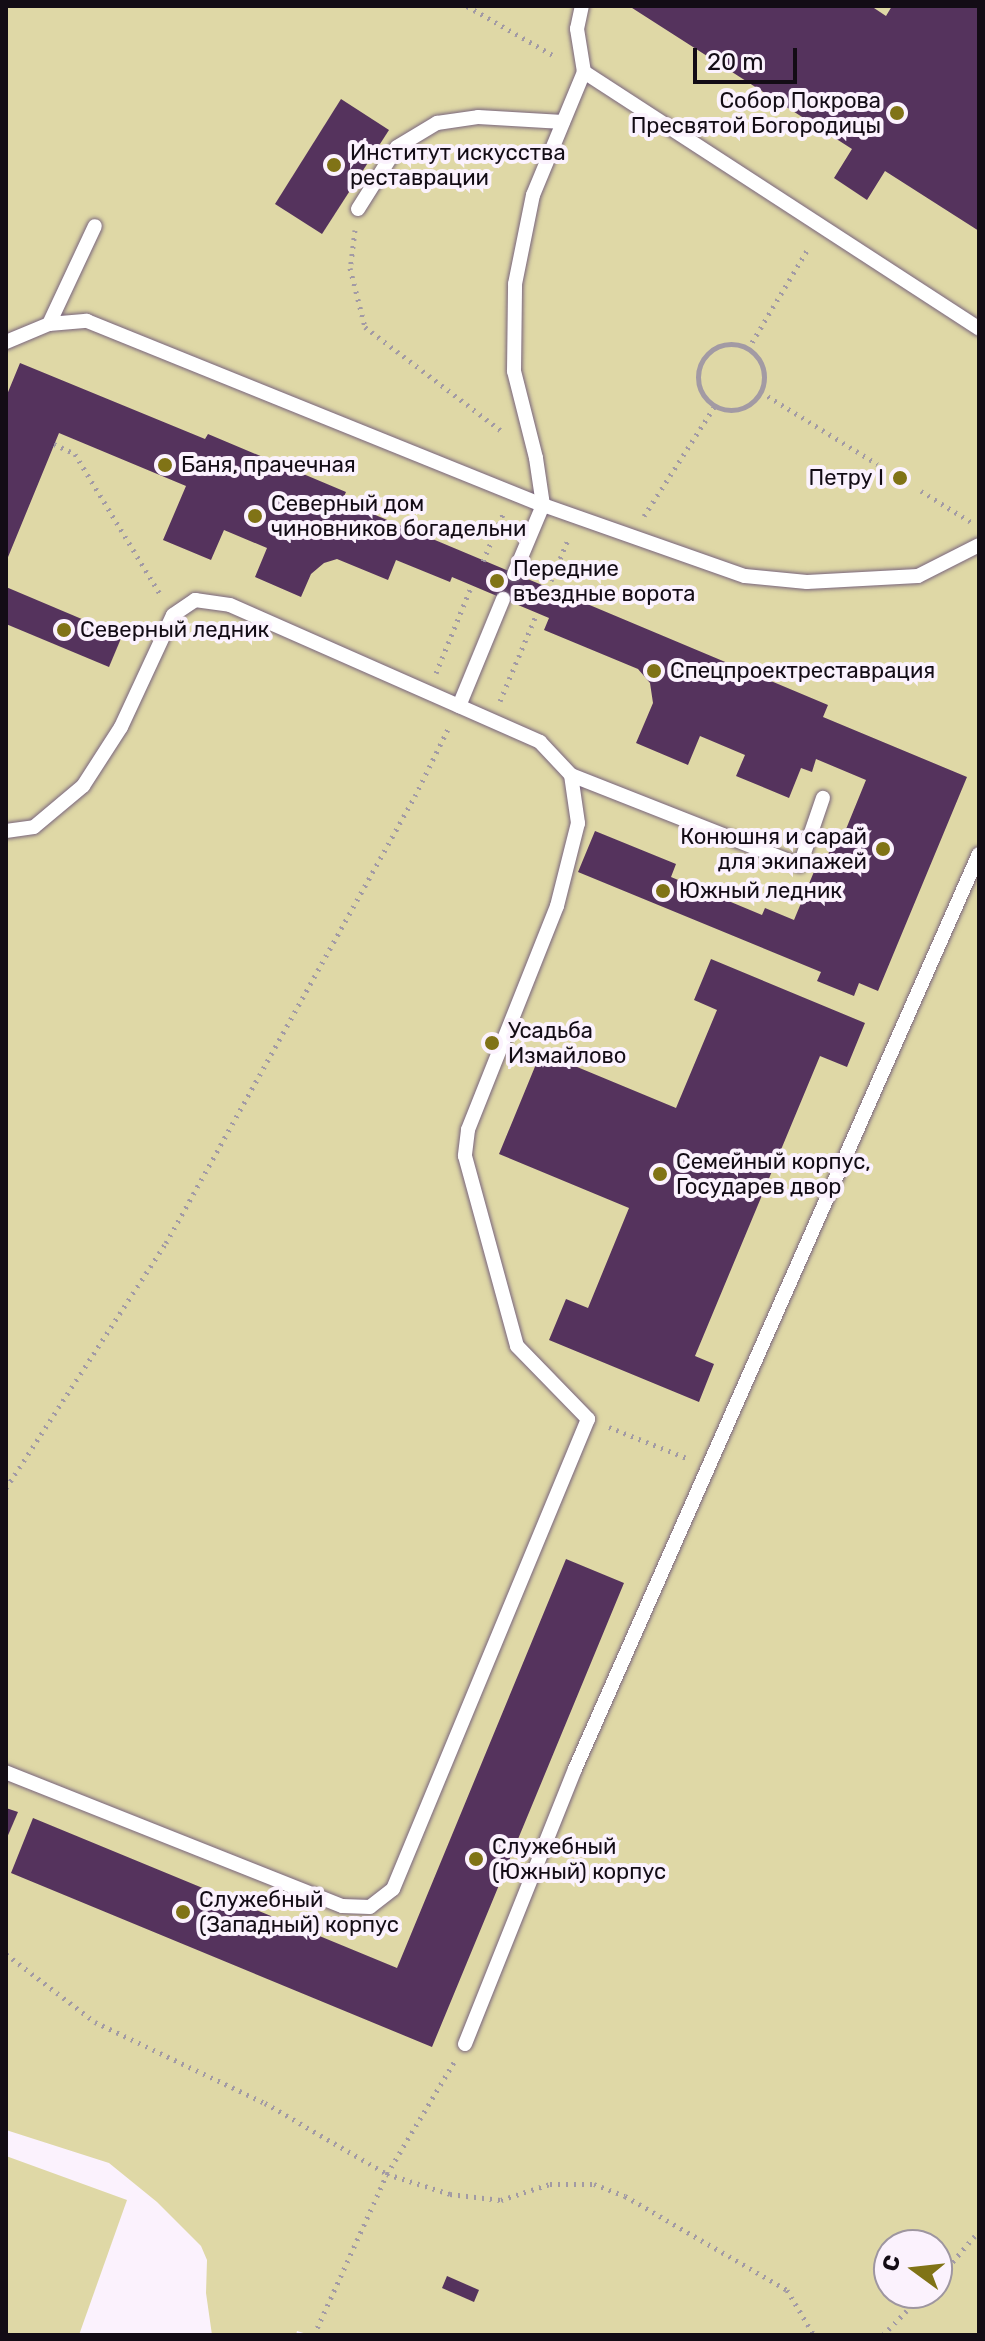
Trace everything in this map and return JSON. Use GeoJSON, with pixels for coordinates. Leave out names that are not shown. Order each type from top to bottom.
{"type":"FeatureCollection","features":[{"type":"Feature","properties":{"kind":"lane"},"geometry":{"type":"LineString","coordinates":[[514,574],[543,505],[536,458],[514,371],[515,284],[533,195],[584,72],[577,29],[582,6]]}},
{"type":"Feature","properties":{"kind":"lane"},"geometry":{"type":"LineString","coordinates":[[584,72],[979,329]]}},
{"type":"Feature","properties":{"kind":"lane"},"geometry":{"type":"LineString","coordinates":[[358,209],[397,147],[437,123],[478,117],[563,122]]}},
{"type":"Feature","properties":{"kind":"lane"},"geometry":{"type":"LineString","coordinates":[[49,324],[95,226]]}},
{"type":"Feature","properties":{"kind":"lane"},"geometry":{"type":"LineString","coordinates":[[6,342],[49,324],[87,321],[543,505],[745,576],[807,582],[918,576],[979,545]]}},
{"type":"Feature","properties":{"kind":"lane"},"geometry":{"type":"LineString","coordinates":[[459,706],[503,599]]}},
{"type":"Feature","properties":{"kind":"lane"},"geometry":{"type":"LineString","coordinates":[[6,831],[34,827],[83,786],[121,727],[173,615],[195,600],[230,605],[540,742],[571,775],[800,865],[823,798]]}},
{"type":"Feature","properties":{"kind":"lane"},"geometry":{"type":"LineString","coordinates":[[6,1772],[342,1906],[370,1907],[393,1889],[588,1419],[517,1346],[465,1156],[468,1130],[557,906],[578,823],[571,775]]}},
{"type":"Feature","properties":{"kind":"lane"},"geometry":{"type":"LineString","coordinates":[[465,2044],[575,1769],[979,854]]}},
{"type":"Feature","properties":{"kind":"path"},"geometry":{"type":"LineString","coordinates":[[467,6],[584,72]]}},
{"type":"Feature","properties":{"kind":"path"},"geometry":{"type":"LineString","coordinates":[[358,209],[350,268],[365,327],[536,458]]}},
{"type":"Feature","properties":{"kind":"path"},"geometry":{"type":"LineString","coordinates":[[748,349],[822,227]]}},
{"type":"Feature","properties":{"kind":"path"},"geometry":{"type":"LineString","coordinates":[[728,345],[748,349],[761,364],[761,392],[754,401],[736,410],[715,406],[701,391],[699,371],[703,361],[718,347],[728,345]]}},
{"type":"Feature","properties":{"kind":"path"},"geometry":{"type":"LineString","coordinates":[[761,392],[877,464]]}},
{"type":"Feature","properties":{"kind":"path"},"geometry":{"type":"LineString","coordinates":[[632,534],[715,406]]}},
{"type":"Feature","properties":{"kind":"path"},"geometry":{"type":"LineString","coordinates":[[54,444],[75,454],[173,615]]}},
{"type":"Feature","properties":{"kind":"path"},"geometry":{"type":"LineString","coordinates":[[921,491],[979,527]]}},
{"type":"Feature","properties":{"kind":"path"},"geometry":{"type":"LineString","coordinates":[[483,561],[512,492]]}},
{"type":"Feature","properties":{"kind":"path"},"geometry":{"type":"LineString","coordinates":[[548,588],[578,515]]}},
{"type":"Feature","properties":{"kind":"path"},"geometry":{"type":"LineString","coordinates":[[428,692],[472,585]]}},
{"type":"Feature","properties":{"kind":"path"},"geometry":{"type":"LineString","coordinates":[[492,720],[537,613]]}},
{"type":"Feature","properties":{"kind":"path"},"geometry":{"type":"LineString","coordinates":[[6,1488],[166,1243],[415,796],[459,706]]}},
{"type":"Feature","properties":{"kind":"path"},"geometry":{"type":"LineString","coordinates":[[588,1419],[708,1467]]}},
{"type":"Feature","properties":{"kind":"path"},"geometry":{"type":"LineString","coordinates":[[6,1954],[95,2022],[265,2103],[387,2174],[450,2194],[501,2200],[550,2184],[594,2184],[625,2196],[787,2290],[814,2335]]}},
{"type":"Feature","properties":{"kind":"path"},"geometry":{"type":"LineString","coordinates":[[314,2335],[387,2174],[465,2044]]}},
{"type":"Feature","properties":{"kind":"path"},"geometry":{"type":"LineString","coordinates":[[953,2261],[979,2231]]}},
{"type":"Feature","properties":{"kind":"path"},"geometry":{"type":"LineString","coordinates":[[883,2335],[908,2309]]}},
{"type":"Feature","properties":{"kind":"shaded area","name":"Усадьба Измайлово"},"geometry":{"type":"Polygon","coordinates":[[[6,6],[979,6],[979,2335],[310,2335],[297,2331],[296,2335],[212,2335],[206,2293],[207,2260],[201,2246],[157,2202],[109,2163],[6,2130],[6,6]]]}},
{"type":"Feature","properties":{"kind":"shaded area"},"geometry":{"type":"Polygon","coordinates":[[[6,2156],[127,2200],[79,2335],[6,2335],[6,2156]]]}},
{"type":"Feature","properties":{"kind":"building"},"geometry":{"type":"Polygon","coordinates":[[[629,6],[871,6],[886,16],[892,6],[979,6],[979,231],[885,171],[867,200],[834,178],[852,149],[629,6]]]}},
{"type":"Feature","properties":{"kind":"building"},"geometry":{"type":"Polygon","coordinates":[[[341,99],[389,130],[322,234],[275,204],[341,99]]]}},
{"type":"Feature","properties":{"kind":"building"},"geometry":{"type":"Polygon","coordinates":[[[20,363],[205,439],[208,434],[346,492],[342,501],[828,705],[823,717],[967,777],[878,991],[859,983],[854,996],[817,981],[821,972],[578,872],[595,831],[676,864],[671,877],[762,915],[765,908],[794,920],[818,862],[824,865],[837,831],[844,834],[866,780],[816,759],[812,772],[801,768],[789,798],[736,776],[745,755],[700,736],[688,765],[636,743],[653,703],[650,683],[638,669],[544,630],[549,618],[452,577],[450,582],[396,560],[388,580],[337,559],[324,563],[311,574],[301,597],[255,577],[267,548],[224,530],[211,560],[163,540],[186,486],[59,433],[6,562],[6,397],[20,363]]]}},
{"type":"Feature","properties":{"kind":"building","name":"Северный ледник"},"geometry":{"type":"Polygon","coordinates":[[[6,587],[122,636],[109,667],[6,624],[6,587]]]}},
{"type":"Feature","properties":{"kind":"building","name":"Семейный корпус, Государев двор"},"geometry":{"type":"Polygon","coordinates":[[[711,959],[865,1023],[847,1067],[820,1056],[695,1356],[714,1364],[699,1402],[549,1340],[566,1299],[588,1308],[629,1208],[499,1154],[541,1052],[676,1108],[717,1010],[694,1000],[711,959]]]}},
{"type":"Feature","properties":{"kind":"building","name":"Служебный (Южный) корпус"},"geometry":{"type":"Polygon","coordinates":[[[566,1559],[624,1583],[432,2047],[11,1873],[33,1818],[397,1968],[566,1559]]]}},
{"type":"Feature","properties":{"kind":"building"},"geometry":{"type":"Polygon","coordinates":[[[6,1808],[18,1812],[6,1840],[6,1808]]]}},
{"type":"Feature","properties":{"kind":"building"},"geometry":{"type":"Polygon","coordinates":[[[447,2276],[479,2290],[474,2302],[442,2288],[447,2276]]]}},
{"type":"Feature","properties":{"kind":"place","name":"Собор Покрова Пресвятой Богородицы"},"geometry":{"type":"Point","coordinates":[897,113]}},
{"type":"Feature","properties":{"kind":"place","name":"Институт искусства реставрации"},"geometry":{"type":"Point","coordinates":[334,165]}},
{"type":"Feature","properties":{"kind":"place","name":"Баня, прачечная"},"geometry":{"type":"Point","coordinates":[165,465]}},
{"type":"Feature","properties":{"kind":"place","name":"Петру I"},"geometry":{"type":"Point","coordinates":[900,478]}},
{"type":"Feature","properties":{"kind":"place","name":"Северный дом чиновников богадельни"},"geometry":{"type":"Point","coordinates":[255,516]}},
{"type":"Feature","properties":{"kind":"place","name":"Передние въездные ворота"},"geometry":{"type":"Point","coordinates":[497,581]}},
{"type":"Feature","properties":{"kind":"place","name":"Северный ледник"},"geometry":{"type":"Point","coordinates":[64,630]}},
{"type":"Feature","properties":{"kind":"place","name":"Спецпроектреставрация"},"geometry":{"type":"Point","coordinates":[654,671]}},
{"type":"Feature","properties":{"kind":"place","name":"Конюшня и сарай для экипажей"},"geometry":{"type":"Point","coordinates":[883,849]}},
{"type":"Feature","properties":{"kind":"place","name":"Южный ледник"},"geometry":{"type":"Point","coordinates":[663,891]}},
{"type":"Feature","properties":{"kind":"place","name":"Усадьба Измайлово"},"geometry":{"type":"Point","coordinates":[492,1043]}},
{"type":"Feature","properties":{"kind":"place","name":"Семейный корпус, Государев двор"},"geometry":{"type":"Point","coordinates":[660,1174]}},
{"type":"Feature","properties":{"kind":"place","name":"Служебный (Южный) корпус"},"geometry":{"type":"Point","coordinates":[476,1859]}},
{"type":"Feature","properties":{"kind":"place","name":"Служебный (Западный) корпус"},"geometry":{"type":"Point","coordinates":[183,1912]}}]}
